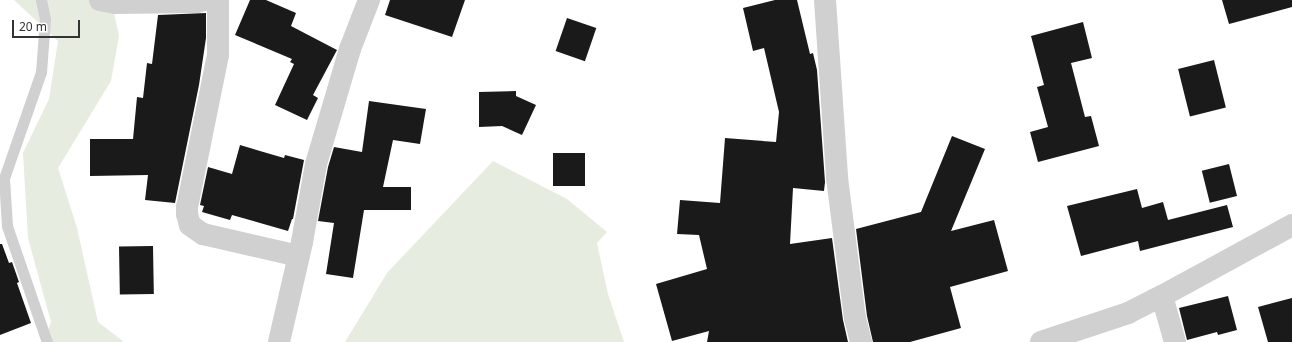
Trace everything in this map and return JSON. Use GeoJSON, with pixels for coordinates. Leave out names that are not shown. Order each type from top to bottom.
{"type":"FeatureCollection","features":[{"type":"Feature","properties":{"kind":"street"},"geometry":{"type":"LineString","coordinates":[[100,0],[115,3],[197,2],[204,0]]}},
{"type":"Feature","properties":{"kind":"street"},"geometry":{"type":"LineString","coordinates":[[218,0],[218,55],[187,207],[188,220],[190,225],[203,234],[298,256]]}},
{"type":"Feature","properties":{"kind":"street"},"geometry":{"type":"LineString","coordinates":[[279,342],[316,164],[350,49],[369,0]]}},
{"type":"Feature","properties":{"kind":"street"},"geometry":{"type":"LineString","coordinates":[[825,0],[837,178],[855,318],[861,342]]}},
{"type":"Feature","properties":{"kind":"street"},"geometry":{"type":"LineString","coordinates":[[1041,342],[1128,313],[1292,225]]}},
{"type":"Feature","properties":{"kind":"street"},"geometry":{"type":"LineString","coordinates":[[1162,296],[1175,342]]}},
{"type":"Feature","properties":{"kind":"lane"},"geometry":{"type":"LineString","coordinates":[[41,0],[45,18],[41,72],[4,178],[7,226],[47,342]]}},
{"type":"Feature","properties":{"kind":"shaded area"},"geometry":{"type":"Polygon","coordinates":[[[14,0],[111,0],[119,36],[111,81],[58,168],[77,228],[98,322],[124,342],[44,342],[51,322],[28,238],[23,153],[49,99],[58,41],[14,0]]]}},
{"type":"Feature","properties":{"kind":"shaded area"},"geometry":{"type":"Polygon","coordinates":[[[493,161],[567,199],[607,232],[597,243],[608,294],[624,342],[345,342],[387,273],[493,161]]]}},
{"type":"Feature","properties":{"kind":"building"},"geometry":{"type":"Polygon","coordinates":[[[250,0],[266,0],[296,13],[291,26],[337,50],[313,95],[318,98],[307,120],[275,105],[294,64],[290,62],[292,59],[235,35],[250,0]]]}},
{"type":"Feature","properties":{"kind":"building"},"geometry":{"type":"Polygon","coordinates":[[[390,0],[465,0],[452,37],[385,15],[390,0]]]}},
{"type":"Feature","properties":{"kind":"building"},"geometry":{"type":"Polygon","coordinates":[[[775,0],[797,0],[810,54],[813,53],[817,70],[825,182],[824,191],[793,188],[790,244],[832,238],[843,320],[848,342],[707,342],[709,331],[672,341],[656,284],[707,269],[699,235],[677,234],[680,200],[720,203],[725,138],[776,142],[779,112],[764,48],[753,51],[743,8],[775,0]]]}},
{"type":"Feature","properties":{"kind":"building"},"geometry":{"type":"Polygon","coordinates":[[[1222,0],[1292,0],[1292,7],[1229,24],[1222,0]]]}},
{"type":"Feature","properties":{"kind":"building"},"geometry":{"type":"Polygon","coordinates":[[[206,13],[206,38],[199,85],[175,203],[145,200],[148,175],[90,176],[90,139],[133,139],[137,97],[143,98],[147,63],[152,64],[158,15],[206,13]]]}},
{"type":"Feature","properties":{"kind":"building"},"geometry":{"type":"Polygon","coordinates":[[[567,18],[596,28],[585,61],[556,51],[567,18]]]}},
{"type":"Feature","properties":{"kind":"building"},"geometry":{"type":"Polygon","coordinates":[[[1083,22],[1092,58],[1071,63],[1085,117],[1091,116],[1099,146],[1038,162],[1030,132],[1048,127],[1037,87],[1044,85],[1031,36],[1083,22]]]}},
{"type":"Feature","properties":{"kind":"building"},"geometry":{"type":"Polygon","coordinates":[[[1214,60],[1226,108],[1190,116],[1178,69],[1214,60]]]}},
{"type":"Feature","properties":{"kind":"building"},"geometry":{"type":"Polygon","coordinates":[[[516,91],[516,96],[536,105],[522,135],[502,126],[479,127],[479,92],[516,91]]]}},
{"type":"Feature","properties":{"kind":"building"},"geometry":{"type":"Polygon","coordinates":[[[369,101],[426,109],[420,144],[393,140],[383,187],[411,187],[411,210],[364,210],[353,278],[326,274],[334,223],[318,221],[328,167],[334,147],[362,152],[369,101]]]}},
{"type":"Feature","properties":{"kind":"building"},"geometry":{"type":"Polygon","coordinates":[[[952,136],[985,149],[951,231],[994,220],[1008,271],[950,287],[961,328],[910,342],[873,342],[867,316],[856,229],[921,212],[952,136]]]}},
{"type":"Feature","properties":{"kind":"building"},"geometry":{"type":"Polygon","coordinates":[[[240,145],[284,158],[285,155],[304,160],[293,219],[288,231],[232,215],[230,220],[202,212],[204,206],[200,205],[208,167],[232,174],[240,145]]]}},
{"type":"Feature","properties":{"kind":"building"},"geometry":{"type":"Polygon","coordinates":[[[553,153],[585,153],[585,186],[553,186],[553,153]]]}},
{"type":"Feature","properties":{"kind":"building"},"geometry":{"type":"Polygon","coordinates":[[[1229,164],[1237,196],[1210,203],[1202,171],[1229,164]]]}},
{"type":"Feature","properties":{"kind":"building"},"geometry":{"type":"Polygon","coordinates":[[[1137,189],[1142,208],[1163,202],[1168,220],[1227,205],[1233,227],[1140,251],[1138,241],[1081,256],[1067,206],[1137,189]]]}},
{"type":"Feature","properties":{"kind":"building"},"geometry":{"type":"Polygon","coordinates":[[[0,244],[2,244],[9,263],[12,262],[19,282],[17,283],[31,323],[0,335],[0,244]]]}},
{"type":"Feature","properties":{"kind":"building"},"geometry":{"type":"Polygon","coordinates":[[[153,246],[154,294],[120,295],[119,247],[153,246]]]}},
{"type":"Feature","properties":{"kind":"building"},"geometry":{"type":"Polygon","coordinates":[[[1228,296],[1237,330],[1218,335],[1217,332],[1187,340],[1179,308],[1228,296]]]}},
{"type":"Feature","properties":{"kind":"building"},"geometry":{"type":"Polygon","coordinates":[[[1292,298],[1292,342],[1268,342],[1258,307],[1292,298]]]}}]}
